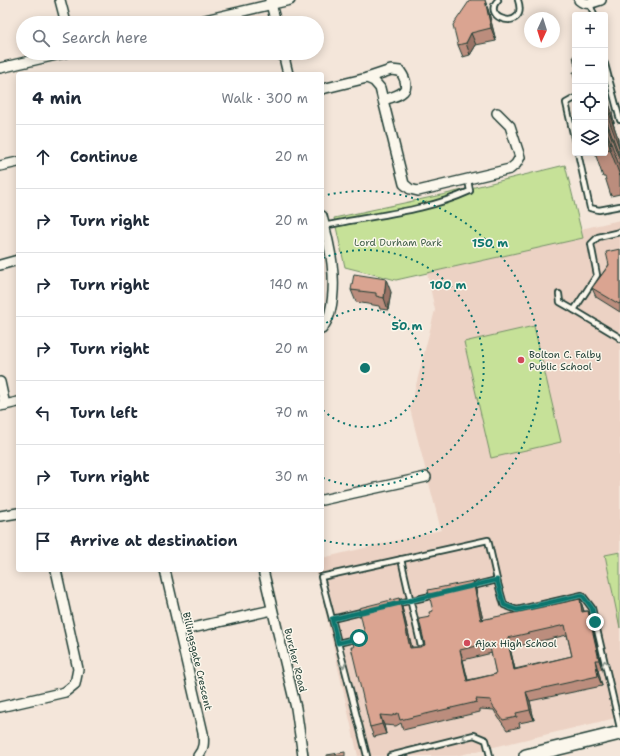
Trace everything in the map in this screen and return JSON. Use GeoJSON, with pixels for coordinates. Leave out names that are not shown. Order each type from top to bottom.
{"type":"FeatureCollection","features":[{"type":"Feature","properties":{"kind":"main road"},"geometry":{"type":"LineString","coordinates":[[526,756],[620,734]]}},
{"type":"Feature","properties":{"kind":"street"},"geometry":{"type":"LineString","coordinates":[[60,0],[64,16]]}},
{"type":"Feature","properties":{"kind":"street"},"geometry":{"type":"LineString","coordinates":[[218,16],[271,2],[290,0]]}},
{"type":"Feature","properties":{"kind":"street"},"geometry":{"type":"LineString","coordinates":[[579,0],[584,4],[590,4],[601,0]]}},
{"type":"Feature","properties":{"kind":"street"},"geometry":{"type":"LineString","coordinates":[[271,2],[274,16]]}},
{"type":"Feature","properties":{"kind":"street"},"geometry":{"type":"LineString","coordinates":[[0,68],[35,60]]}},
{"type":"Feature","properties":{"kind":"street"},"geometry":{"type":"LineString","coordinates":[[285,60],[288,72]]}},
{"type":"Feature","properties":{"kind":"street"},"geometry":{"type":"LineString","coordinates":[[324,89],[367,78],[391,70],[400,72],[406,80],[406,88],[401,95],[383,100]]}},
{"type":"Feature","properties":{"kind":"street"},"geometry":{"type":"LineString","coordinates":[[367,78],[374,81],[380,88],[404,184],[410,190],[418,191],[510,169],[520,157],[510,126],[497,114]]}},
{"type":"Feature","properties":{"kind":"street"},"geometry":{"type":"LineString","coordinates":[[0,166],[16,162]]}},
{"type":"Feature","properties":{"kind":"street"},"geometry":{"type":"LineString","coordinates":[[324,226],[332,257],[333,283],[330,313],[324,325]]}},
{"type":"Feature","properties":{"kind":"street"},"geometry":{"type":"LineString","coordinates":[[0,265],[16,261]]}},
{"type":"Feature","properties":{"kind":"street"},"geometry":{"type":"LineString","coordinates":[[0,382],[3,405],[16,402]]}},
{"type":"Feature","properties":{"kind":"street"},"geometry":{"type":"LineString","coordinates":[[324,500],[426,477]]}},
{"type":"Feature","properties":{"kind":"street"},"geometry":{"type":"LineString","coordinates":[[0,516],[16,513]]}},
{"type":"Feature","properties":{"kind":"street"},"geometry":{"type":"LineString","coordinates":[[0,707],[65,692],[75,684],[78,669],[56,572]]}},
{"type":"Feature","properties":{"kind":"street","name":"Billingsgate Crescent"},"geometry":{"type":"LineString","coordinates":[[165,572],[203,733],[204,742],[202,751],[198,756]]}},
{"type":"Feature","properties":{"kind":"street","name":"Burcher Road"},"geometry":{"type":"LineString","coordinates":[[263,572],[296,708],[303,756]]}},
{"type":"Feature","properties":{"kind":"street"},"geometry":{"type":"LineString","coordinates":[[179,631],[272,610]]}},
{"type":"Feature","properties":{"kind":"lane"},"geometry":{"type":"LineString","coordinates":[[498,0],[494,8],[496,14],[501,19],[507,21],[514,19],[519,14],[520,7],[518,0]]}},
{"type":"Feature","properties":{"kind":"lane"},"geometry":{"type":"LineString","coordinates":[[590,4],[593,12]]}},
{"type":"Feature","properties":{"kind":"lane"},"geometry":{"type":"LineString","coordinates":[[608,78],[620,120]]}},
{"type":"Feature","properties":{"kind":"lane"},"geometry":{"type":"LineString","coordinates":[[572,99],[566,102],[572,129]]}},
{"type":"Feature","properties":{"kind":"lane"},"geometry":{"type":"LineString","coordinates":[[579,156],[590,208],[599,210],[620,206]]}},
{"type":"Feature","properties":{"kind":"lane"},"geometry":{"type":"LineString","coordinates":[[324,226],[362,217],[423,208],[470,191],[468,180]]}},
{"type":"Feature","properties":{"kind":"lane"},"geometry":{"type":"LineString","coordinates":[[574,310],[597,275],[591,244],[598,237],[620,232]]}},
{"type":"Feature","properties":{"kind":"lane"},"geometry":{"type":"LineString","coordinates":[[559,294],[560,302],[620,337],[620,339]]}},
{"type":"Feature","properties":{"kind":"lane"},"geometry":{"type":"LineString","coordinates":[[366,756],[321,577],[488,540],[504,605],[517,610],[582,595],[592,608],[620,728]]}},
{"type":"Feature","properties":{"kind":"lane"},"geometry":{"type":"LineString","coordinates":[[401,559],[423,653]]}},
{"type":"Feature","properties":{"kind":"lane"},"geometry":{"type":"LineString","coordinates":[[461,589],[497,580]]}},
{"type":"Feature","properties":{"kind":"lane"},"geometry":{"type":"LineString","coordinates":[[386,606],[438,594]]}},
{"type":"Feature","properties":{"kind":"lane"},"geometry":{"type":"LineString","coordinates":[[332,619],[373,610]]}},
{"type":"Feature","properties":{"kind":"lane"},"geometry":{"type":"LineString","coordinates":[[338,643],[359,638]]}},
{"type":"Feature","properties":{"kind":"lane"},"geometry":{"type":"LineString","coordinates":[[390,756],[474,735],[486,740],[490,756]]}},
{"type":"Feature","properties":{"kind":"shaded area"},"geometry":{"type":"Polygon","coordinates":[[[620,220],[620,717],[456,756],[358,756],[316,572],[324,572],[324,558],[441,530],[410,409],[435,310],[427,273],[583,238],[581,229],[620,220]]]}},
{"type":"Feature","properties":{"kind":"green space","name":"Lord Durham Park"},"geometry":{"type":"Polygon","coordinates":[[[565,165],[583,238],[396,280],[345,267],[334,218],[446,194],[565,165]]]}},
{"type":"Feature","properties":{"kind":"green space"},"geometry":{"type":"Polygon","coordinates":[[[534,326],[561,442],[491,458],[464,342],[534,326]]]}},
{"type":"Feature","properties":{"kind":"green space"},"geometry":{"type":"Polygon","coordinates":[[[620,552],[620,628],[605,555],[620,552]]]}},
{"type":"Feature","properties":{"kind":"building"},"geometry":{"type":"Polygon","coordinates":[[[470,0],[485,0],[491,28],[471,33],[466,43],[458,45],[453,25],[470,0]]]}},
{"type":"Feature","properties":{"kind":"building"},"geometry":{"type":"Polygon","coordinates":[[[608,139],[610,149],[608,149],[608,139]]]}},
{"type":"Feature","properties":{"kind":"building"},"geometry":{"type":"Polygon","coordinates":[[[620,249],[619,304],[592,288],[609,265],[606,252],[620,249]]]}},
{"type":"Feature","properties":{"kind":"building"},"geometry":{"type":"Polygon","coordinates":[[[354,274],[386,279],[384,298],[376,296],[376,293],[351,290],[354,274]]]}},
{"type":"Feature","properties":{"kind":"building"},"geometry":{"type":"Polygon","coordinates":[[[473,581],[481,620],[580,599],[582,612],[588,611],[599,660],[595,660],[598,676],[526,692],[530,710],[516,713],[517,717],[503,720],[492,705],[491,700],[476,699],[477,702],[400,720],[398,713],[392,716],[380,715],[382,724],[370,727],[351,647],[354,647],[353,642],[366,639],[359,608],[399,598],[410,648],[420,647],[425,645],[419,619],[430,617],[429,612],[433,611],[428,590],[473,581]],[[565,625],[507,638],[514,670],[572,656],[565,625]],[[489,643],[460,650],[467,681],[496,674],[489,643]]]}},
{"type":"Feature","properties":{"kind":"building"},"geometry":{"type":"Polygon","coordinates":[[[345,752],[345,756],[327,756],[327,755],[345,752]]]}},
{"type":"Feature","properties":{"kind":"place","name":"Bolton C. Falby Public School"},"geometry":{"type":"Point","coordinates":[521,360]}},
{"type":"Feature","properties":{"kind":"place","name":"Ajax High School"},"geometry":{"type":"Point","coordinates":[467,643]}},
{"type":"Feature","properties":{"kind":"route"},"geometry":{"type":"LineString","coordinates":[[359,638],[338,643],[332,619],[497,580],[504,605],[517,610],[582,595],[592,608],[595,622]]}}]}
